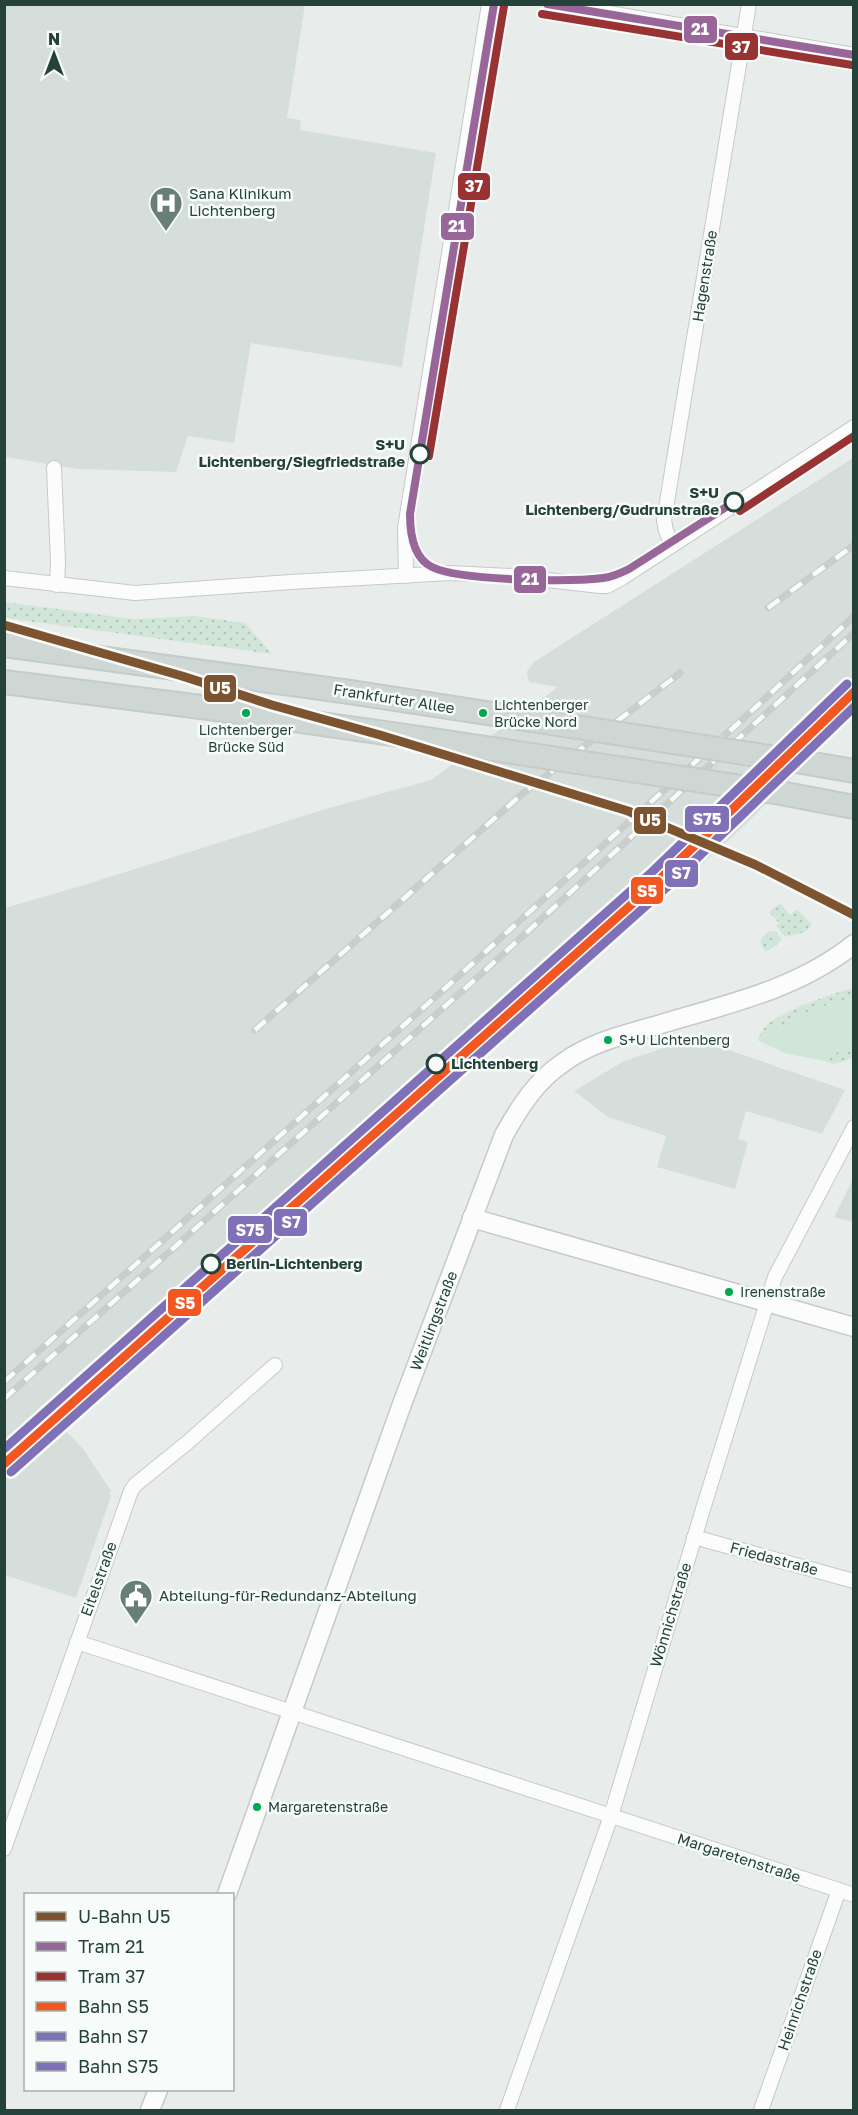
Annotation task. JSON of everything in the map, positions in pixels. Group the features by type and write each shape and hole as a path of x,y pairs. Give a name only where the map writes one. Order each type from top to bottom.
{"main road":[{"name":"Frankfurter Allee","path":"4,645 339,691 854,771"},
{"path":"4,682 420,738 775,792 854,807"}],"street":[{"path":"406,576 405,528 489,4"},
{"path":"557,4 854,56"},
{"name":"Hagenstraße","path":"672,545 664,520 748,4"},
{"path":"4,578 135,593 450,573 488,574 604,586 622,578 854,427"},
{"path":"54,468 57,585"},
{"name":"Weitlingstraße","path":"227,1893 402,1404 504,1135 519,1108 545,1077 586,1048 770,991 806,976 854,944"},
{"name":"Wönnichstraße","path":"507,2110 611,1816 694,1537 775,1277 854,1127"},
{"path":"472,1218 854,1327"},
{"name":"Eitelstraße","path":"4,1849 131,1491 135,1485 188,1442 275,1365"},
{"name":"Friedastraße","path":"694,1537 854,1581"},
{"name":"Margaretenstraße","path":"77,1642 854,1895"},
{"name":"Heinrichstraße","path":"761,2110 839,1890"},
{"path":"150,2110 158,2091"}],"shaded area":[{"name":"Sana Klinikum Lichtenberg","path":"4,5 305,5 287,118 301,120 300,130 436,153 402,367 251,343 234,443 188,436 176,472 77,469 5,457"},
{"path":"853,458 853,718 740,830 65,1430 84,1450 111,1491 76,1598 5,1575 5,908 329,808 431,780 558,687 530,682 527,671 534,662"},
{"path":"694,1038 845,1090 822,1134 746,1111 738,1139 748,1142 735,1189 657,1167 666,1136 608,1117 574,1091 624,1061"},
{"path":"853,1179 853,1222 834,1217"}],"green space":[{"path":"5,602 133,619 194,616 245,623 272,654 5,618"},
{"path":"780,903 790,915 797,909 812,925 805,932 785,937 776,926 779,923 769,912"},
{"path":"769,931 775,931 782,940 765,952 761,939"},
{"path":"853,988 853,998 816,1009 757,1040 766,1026 795,1008"},
{"path":"853,998 853,1038 845,1047 824,1061 784,1053 757,1040 816,1009"},
{"path":"853,1038 853,1058 834,1064 824,1061 845,1047"}],"railway":[{"path":"768,608 854,545"},
{"path":"730,731 854,616"},
{"path":"4,1399 479,976 854,633"},
{"path":"255,1030 521,795 680,673"},
{"path":"4,1382 736,725"}],"metro line":[{"name":"U5","path":"4,625 380,735 628,811 756,865 854,915"}],"tram line":[{"name":"21","path":"494,4 410,514 412,537 417,551 421,558 432,567 466,575 542,580 607,577 629,569 734,502"},
{"name":"21","path":"547,4 854,55"},
{"name":"37","path":"429,456 504,6"},
{"name":"37","path":"542,14 852,65"},
{"name":"37","path":"740,511 854,436"}],"rail line":[{"name":"S75","path":"4,1449 653,871 847,684"},
{"name":"S5","path":"4,1464 660,879 854,692"},
{"name":"S7","path":"11,1472 667,887 854,707"}],"place":[{"name":"Sana Klinikum Lichtenberg","path":"166,232"},
{"name":"S+U Lichtenberg/Siegfriedstraße","path":"420,454"},
{"name":"S+U Lichtenberg/Gudrunstraße","path":"734,502"},
{"name":"Lichtenberger Brücke Süd","path":"246,713"},
{"name":"Lichtenberger Brücke Nord","path":"483,713"},
{"name":"S+U Lichtenberg","path":"608,1040"},
{"name":"Lichtenberg","path":"436,1064"},
{"name":"Berlin-Lichtenberg","path":"211,1264"},
{"name":"Irenenstraße","path":"729,1292"},
{"name":"Abteilung-für-Redundanz-Abteilung","path":"136,1625"},
{"name":"Margaretenstraße","path":"257,1807"}]}
